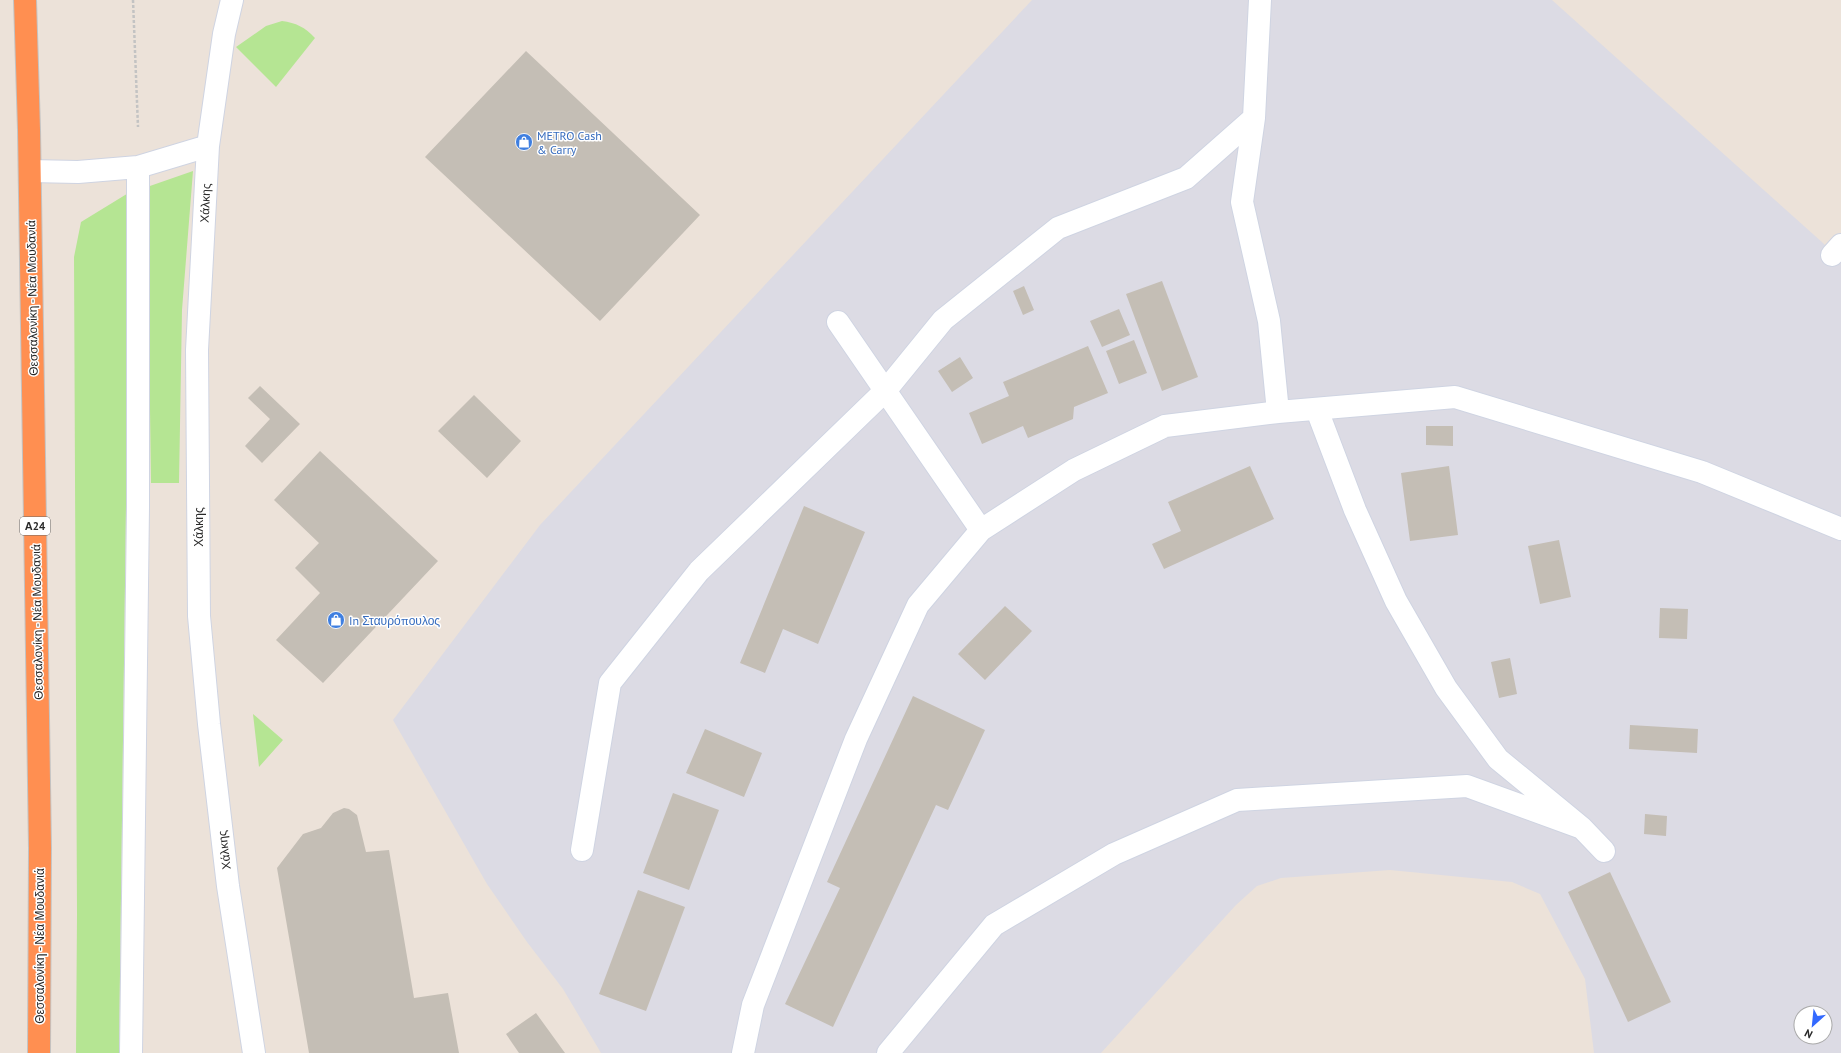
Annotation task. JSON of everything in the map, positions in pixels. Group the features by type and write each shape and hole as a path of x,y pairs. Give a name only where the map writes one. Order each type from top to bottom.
{"highway":[{"name":"Θεσσαλονίκη - Νέα Μουδανιά","path":"25,0 30,171 40,848 39,1053"}],"street":[{"name":"Χάλκης","path":"232,0 224,34 208,146 197,350 199,616 209,724 228,886 254,1053"},
{"path":"1260,0 1254,118 1242,202 1269,321 1278,412"},
{"path":"582,850 610,683 699,570 886,390 943,320 1058,228 1186,178 1254,118"},
{"path":"30,171 78,172 138,168 208,146"},
{"path":"131,1053 138,507 138,168"},
{"path":"838,322 981,530"},
{"path":"744,1053 753,1005 856,738 918,605 981,530 1074,470 1165,426 1278,412 1317,410 1455,397 1702,472 1841,529"},
{"path":"1317,410 1355,510 1396,601 1446,688 1498,759 1582,828 1604,851"},
{"path":"888,1053 994,925 1114,854 1236,800 1467,786 1582,828"}],"path":[{"path":"133,0 138,126"}],"shaded area":[{"path":"1032,0 1552,0 1823,243 1841,262 1841,1053 1594,1053 1585,979 1540,894 1512,882 1390,870 1281,878 1257,886 1236,905 1101,1053 601,1053 563,989 527,942 487,884 393,720 540,525"}],"green space":[{"path":"282,21 300,26 315,38 276,87 236,47 266,26"},
{"path":"193,171 182,310 179,483 151,483 147,187"},
{"path":"130,192 119,1053 76,1053 77,914 74,257 81,222"},
{"path":"253,714 283,740 259,767"}],"building":[{"path":"526,51 700,215 600,321 425,157"},
{"path":"1162,281 1198,377 1162,391 1126,294"},
{"path":"1024,286 1034,310 1023,315 1013,291"},
{"path":"1119,309 1130,335 1102,347 1090,321"},
{"path":"1134,340 1147,373 1119,384 1106,351"},
{"path":"1088,346 1108,393 1074,407 1073,419 1028,438 1023,426 982,444 969,413 1009,396 1003,382"},
{"path":"960,357 973,378 952,392 938,371"},
{"path":"260,386 300,424 262,463 245,446 270,419 248,398"},
{"path":"474,395 521,441 487,478 438,431"},
{"path":"1426,426 1453,426 1453,446 1426,445"},
{"path":"320,451 438,561 323,683 276,640 320,593 295,568 319,543 274,500"},
{"path":"1250,466 1274,519 1164,569 1152,544 1181,531 1168,502"},
{"path":"1449,466 1458,535 1410,541 1401,473"},
{"path":"804,506 865,532 818,644 783,629 765,673 740,663"},
{"path":"1559,540 1571,597 1540,604 1528,546"},
{"path":"1005,606 1032,631 985,680 958,654"},
{"path":"1660,608 1688,609 1687,639 1659,638"},
{"path":"1510,658 1517,694 1499,698 1491,662"},
{"path":"913,696 985,730 948,810 936,805 833,1027 785,1004 840,888 827,882"},
{"path":"1630,725 1698,729 1697,753 1629,749"},
{"path":"705,729 762,753 744,797 686,773"},
{"path":"673,793 719,810 689,890 643,873"},
{"path":"344,808 349,809 357,815 366,852 389,850 414,998 448,993 459,1053 309,1053 277,868 303,834 321,828 333,813"},
{"path":"1645,814 1667,816 1666,836 1644,834"},
{"path":"1610,872 1671,1002 1628,1022 1568,892"},
{"path":"638,890 685,907 646,1011 599,994"},
{"path":"536,1013 565,1053 519,1053 506,1034"}],"place":[{"name":"METRO Cash & Carry","path":"524,142"},
{"name":"In Σταυρόπουλος","path":"336,620"}]}
